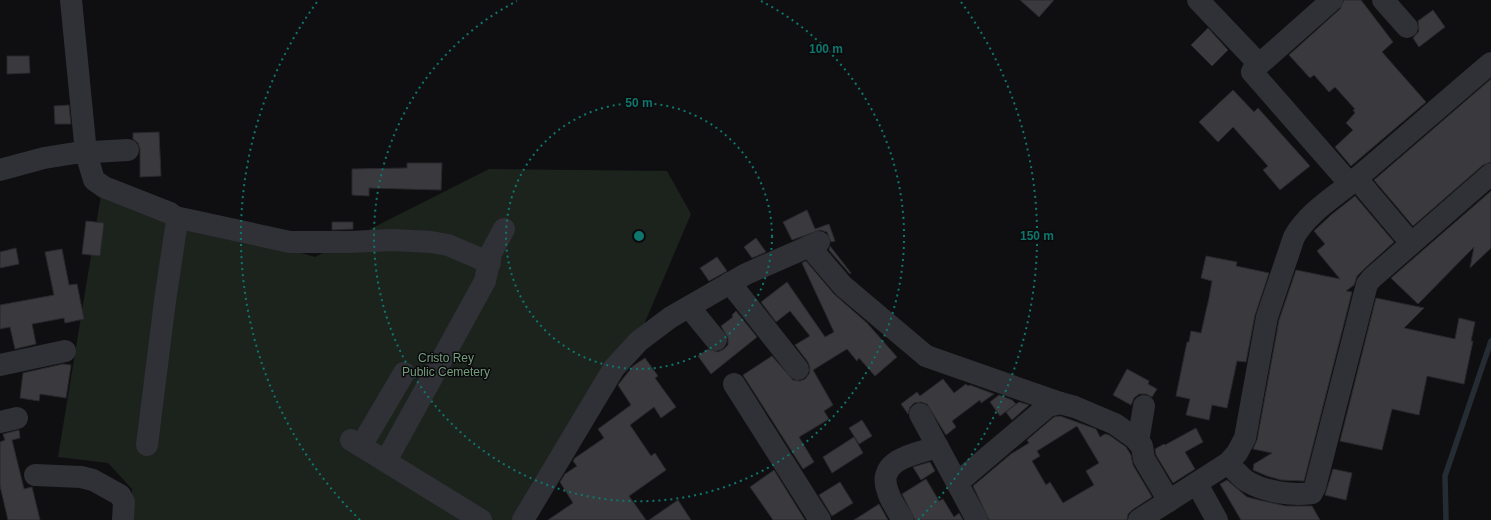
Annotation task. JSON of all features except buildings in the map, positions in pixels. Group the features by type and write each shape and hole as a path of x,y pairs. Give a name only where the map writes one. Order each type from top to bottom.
{"street":[{"path":"71,0 86,153 94,180 104,187 157,208 175,217 290,242 393,240 431,242 448,245 490,263"},
{"path":"1198,0 1259,64"},
{"path":"1332,0 1259,64 1253,70 1253,75 1411,243"},
{"path":"1384,0 1407,27"},
{"path":"1139,520 1228,463 1237,453 1245,438 1267,317 1294,237 1301,225 1313,212 1353,181 1491,63"},
{"path":"0,170 44,158 128,150"},
{"path":"1228,463 1247,482 1265,489 1285,493 1312,492 1315,487 1364,290 1372,278 1491,174"},
{"path":"147,445 165,301 177,221 175,217"},
{"path":"386,461 485,281 491,253 504,229"},
{"path":"523,520 614,368 639,342 671,317 730,283 814,244 843,286 926,356 1075,407 1115,424 1142,446 1144,459 1169,501"},
{"path":"730,283 798,369"},
{"path":"689,307 716,340"},
{"path":"0,365 65,351"},
{"path":"404,373 356,443 481,520"},
{"path":"734,384 820,520"},
{"path":"957,483 1048,406 1060,403"},
{"path":"1138,442 1144,406"},
{"path":"920,414 976,520"},
{"path":"903,520 887,492 887,470 901,458 938,447"},
{"path":"35,475 81,477 92,480 120,494 124,502 123,520"},
{"path":"1197,484 1217,520"}],"green space":[{"name":"Cristo Rey Public Cemetery","path":"489,169 667,171 691,214 631,355 534,520 131,520 132,489 108,463 58,457 101,195 315,257"}],"waterway":[{"path":"1446,520 1445,476 1491,341"}]}
